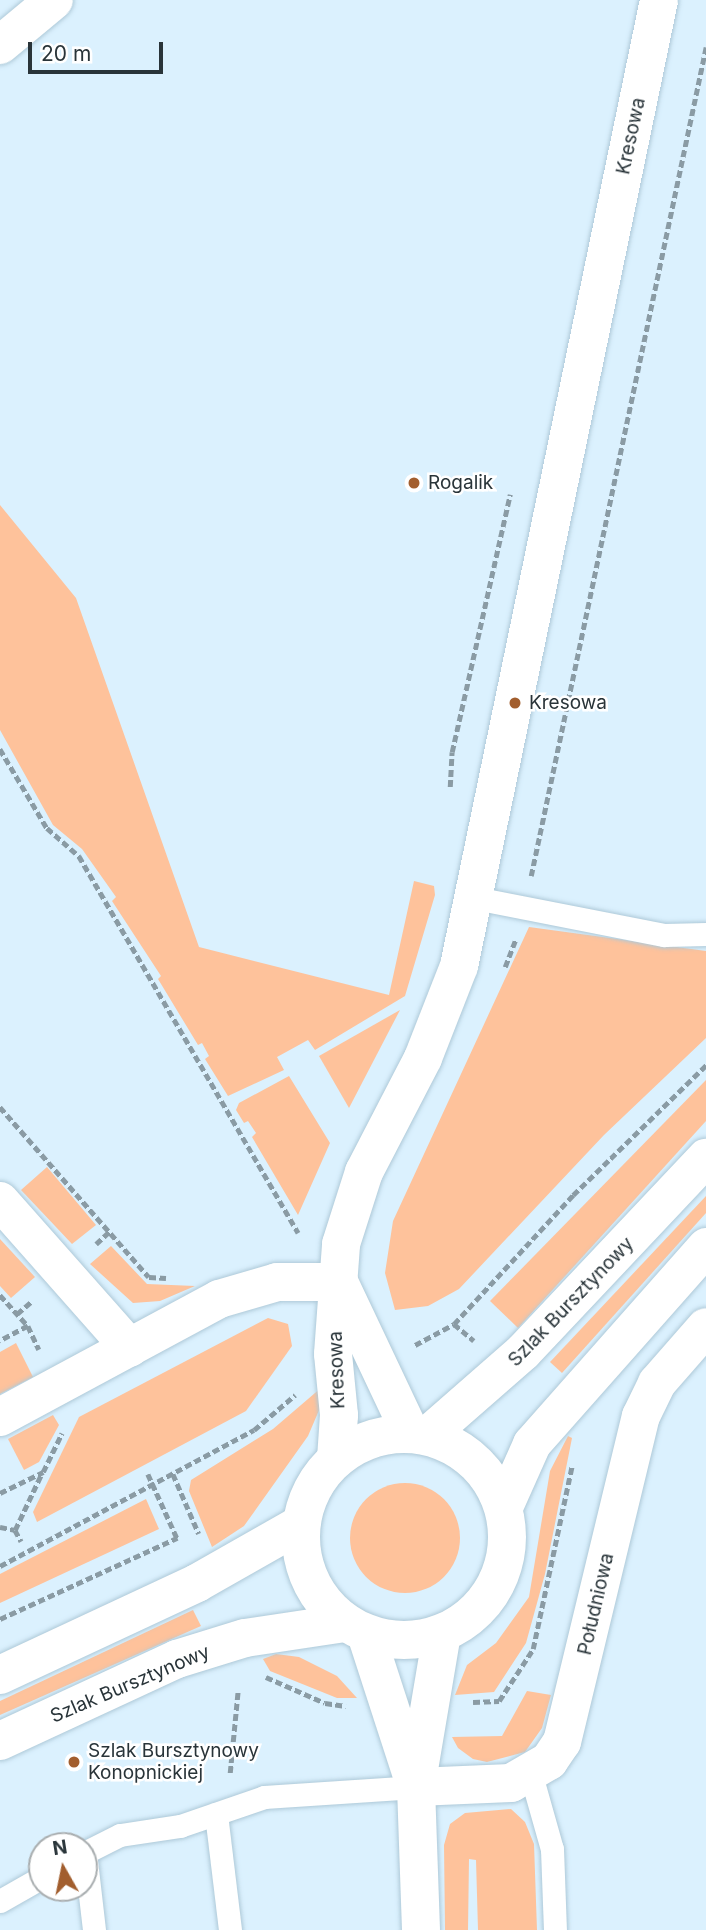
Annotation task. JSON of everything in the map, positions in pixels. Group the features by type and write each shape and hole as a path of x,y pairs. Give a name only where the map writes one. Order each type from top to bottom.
{"street":[{"path":"0,45 54,0"},
{"name":"Kresowa","path":"336,1459 339,1415 333,1354 348,1213 443,1012 475,898 659,0"},
{"name":"Szlak Bursztynowy","path":"419,1435 541,1335 706,1158"},
{"path":"0,1201 130,1348"},
{"path":"504,1507 516,1474 548,1423 706,1247"},
{"path":"0,1418 248,1288 277,1282 339,1282"},
{"name":"Kresowa","path":"339,1282 419,1435"},
{"name":"Południowa","path":"531,1775 549,1761 569,1721 641,1416 657,1383 706,1327"},
{"path":"419,1435 453,1446 475,1462 504,1507 508,1540 503,1569 489,1596 468,1619 442,1634 417,1640 356,1628 323,1602 309,1579 301,1552 301,1524 319,1478 336,1459 357,1444 419,1435"},
{"path":"0,1675 197,1583 301,1524"},
{"path":"356,1628 416,1787"},
{"name":"Szlak Bursztynowy","path":"0,1741 189,1655 245,1638 356,1628"},
{"path":"421,1930 416,1787 442,1634"},
{"path":"416,1787 486,1786 531,1775"}],"lane":[{"path":"475,898 664,935 706,934"},
{"path":"531,1775 552,1849 555,1930"},
{"path":"98,1845 120,1835 180,1826 264,1797 416,1787"},
{"path":"216,1814 230,1930"},
{"path":"0,1901 28,1885"},
{"path":"90,1902 94,1930"}],"path":[{"path":"450,791 452,752 512,485"},
{"path":"0,749 47,828 79,856 298,1233"},
{"path":"407,1349 454,1324 573,1195 706,1065"},
{"path":"0,1107 149,1277 172,1279"},
{"path":"286,1239 298,1233 305,1221"},
{"path":"0,1295 28,1326 0,1340"},
{"path":"0,1566 254,1430 297,1394"},
{"path":"464,1702 499,1700 533,1649 574,1460"},
{"path":"15,1530 43,1472"},
{"path":"148,1474 181,1547"},
{"path":"173,1474 203,1544"},
{"path":"0,1527 15,1530"},
{"path":"15,1530 21,1541"},
{"path":"0,1619 177,1538"},
{"path":"260,1672 271,1682 325,1703 353,1706"},
{"path":"216,1814 231,1772 239,1690"}],"shaded area":[{"path":"0,505 76,598 199,947 389,995 414,881 434,886 435,895 405,996 315,1050 308,1040 277,1057 284,1070 228,1096 205,1059 209,1056 202,1043 198,1045 158,979 161,976 112,901 116,897 82,849 53,825 0,730"},
{"path":"529,927 706,951 706,1038 604,1135 459,1289 428,1306 395,1310 385,1273 393,1221"},
{"path":"400,1010 349,1108 319,1056"},
{"path":"289,1076 330,1143 298,1215 252,1137 256,1133 248,1121 244,1123 236,1110 239,1103"},
{"path":"706,1080 706,1121 518,1328 490,1301"},
{"path":"47,1167 96,1225 72,1244 21,1190"},
{"path":"706,1196 706,1213 562,1373 550,1362"},
{"path":"0,1239 35,1277 11,1298 0,1286"},
{"path":"111,1246 147,1284 195,1286 160,1301 133,1303 90,1264"},
{"path":"268,1318 288,1324 292,1346 246,1411 37,1522 33,1512 79,1417"},
{"path":"16,1343 33,1377 0,1394 0,1352"},
{"path":"322,1387 320,1408 308,1436 244,1526 212,1547 189,1491 191,1480 273,1429"},
{"path":"53,1415 59,1425 39,1462 24,1470 8,1439"},
{"path":"568,1436 572,1438 545,1574 526,1643 494,1692 455,1695 467,1665 496,1643 529,1597 550,1471"},
{"path":"405,1483 426,1487 444,1499 456,1517 460,1538 456,1559 444,1577 426,1589 405,1593 384,1589 366,1577 354,1559 350,1538 354,1517 366,1499 384,1487"},
{"path":"146,1499 159,1529 0,1603 0,1574"},
{"path":"193,1610 201,1626 0,1715 0,1701"},
{"path":"276,1654 299,1657 337,1676 357,1698 337,1698 270,1671 263,1659"},
{"path":"527,1691 551,1695 542,1728 525,1752 487,1762 473,1759 458,1748 452,1737 502,1736"},
{"path":"511,1809 525,1822 534,1844 537,1930 478,1930 476,1860 469,1859 468,1930 445,1930 444,1845 450,1824 465,1813"}],"place":[{"name":"Rogalik","path":"414,483"},
{"name":"Kresowa","path":"515,703"},
{"name":"Szlak Bursztynowy Konopnickiej","path":"74,1762"}]}
